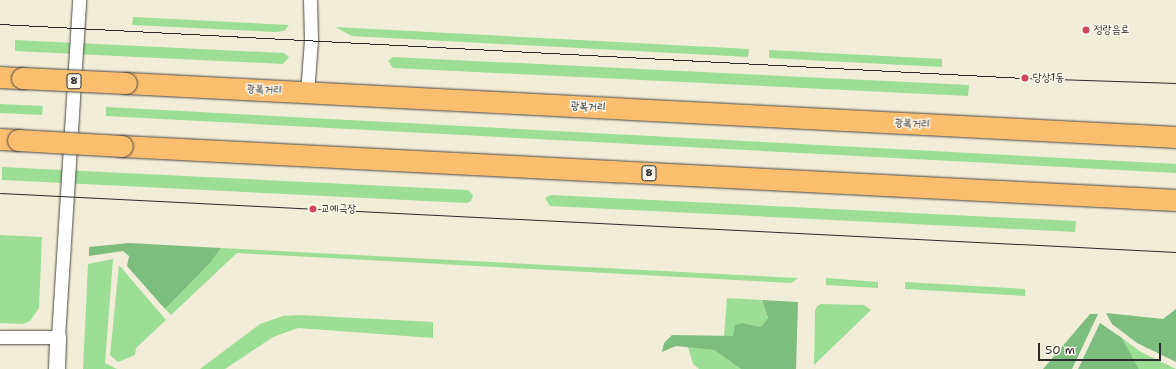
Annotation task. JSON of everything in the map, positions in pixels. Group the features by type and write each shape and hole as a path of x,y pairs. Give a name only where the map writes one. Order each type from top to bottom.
{"highway":[{"name":"광복거리","path":"0,77 1176,137"},
{"name":"8","path":"9,140 1176,200"}],"street":[{"path":"57,369 78,0"},
{"path":"307,93 311,40 310,0"},
{"path":"0,337 58,337"}],"green space":[{"path":"133,17 289,25 284,31 275,32 132,25"},
{"path":"335,27 749,49 748,57 352,36"},
{"path":"15,40 284,53 289,57 283,64 15,51"},
{"path":"769,50 942,59 942,67 769,58"},
{"path":"393,57 969,85 968,96 393,68 388,61"},
{"path":"0,104 43,106 42,115 0,113"},
{"path":"106,107 1176,164 1176,173 106,116"},
{"path":"2,167 468,190 473,195 471,201 467,203 2,180"},
{"path":"551,195 1076,221 1075,232 550,206 545,198"},
{"path":"0,235 42,237 39,308 30,321 23,324 0,323"},
{"path":"129,243 221,248 210,263 165,309 127,266 129,256 123,251 89,256 89,247"},
{"path":"221,248 798,278 791,283 237,253 171,315 165,309 210,263"},
{"path":"113,259 105,363 117,369 83,369 88,264"},
{"path":"119,265 166,320 136,348 135,355 118,362 110,355"},
{"path":"826,278 878,282 878,288 826,285"},
{"path":"905,282 1025,289 1025,296 905,289"},
{"path":"727,298 762,300 768,319 761,327 743,323 733,336 724,336"},
{"path":"762,300 798,302 796,369 741,369 714,350 676,346 662,352 664,343 672,335 733,336 735,325 743,323 761,327 768,318"},
{"path":"821,304 864,305 871,310 814,365 815,311 817,306"},
{"path":"1176,309 1176,362 1137,343 1112,324 1106,313 1163,319"},
{"path":"1090,314 1098,314 1072,369 1043,369"},
{"path":"299,315 433,322 433,338 298,328 273,337 225,369 200,369 260,324 283,316"},
{"path":"1100,323 1122,338 1139,369 1078,369"},
{"path":"1122,338 1141,352 1176,369 1139,369"},
{"path":"688,347 714,350 741,369 699,369 693,364"}],"tram line":[{"path":"0,24 1025,78 1176,83"},
{"path":"0,193 1176,252"}],"place":[{"name":"정랑음료","path":"1086,30"},
{"name":"당상1동","path":"1025,78"},
{"name":"교예극장","path":"313,209"}]}
